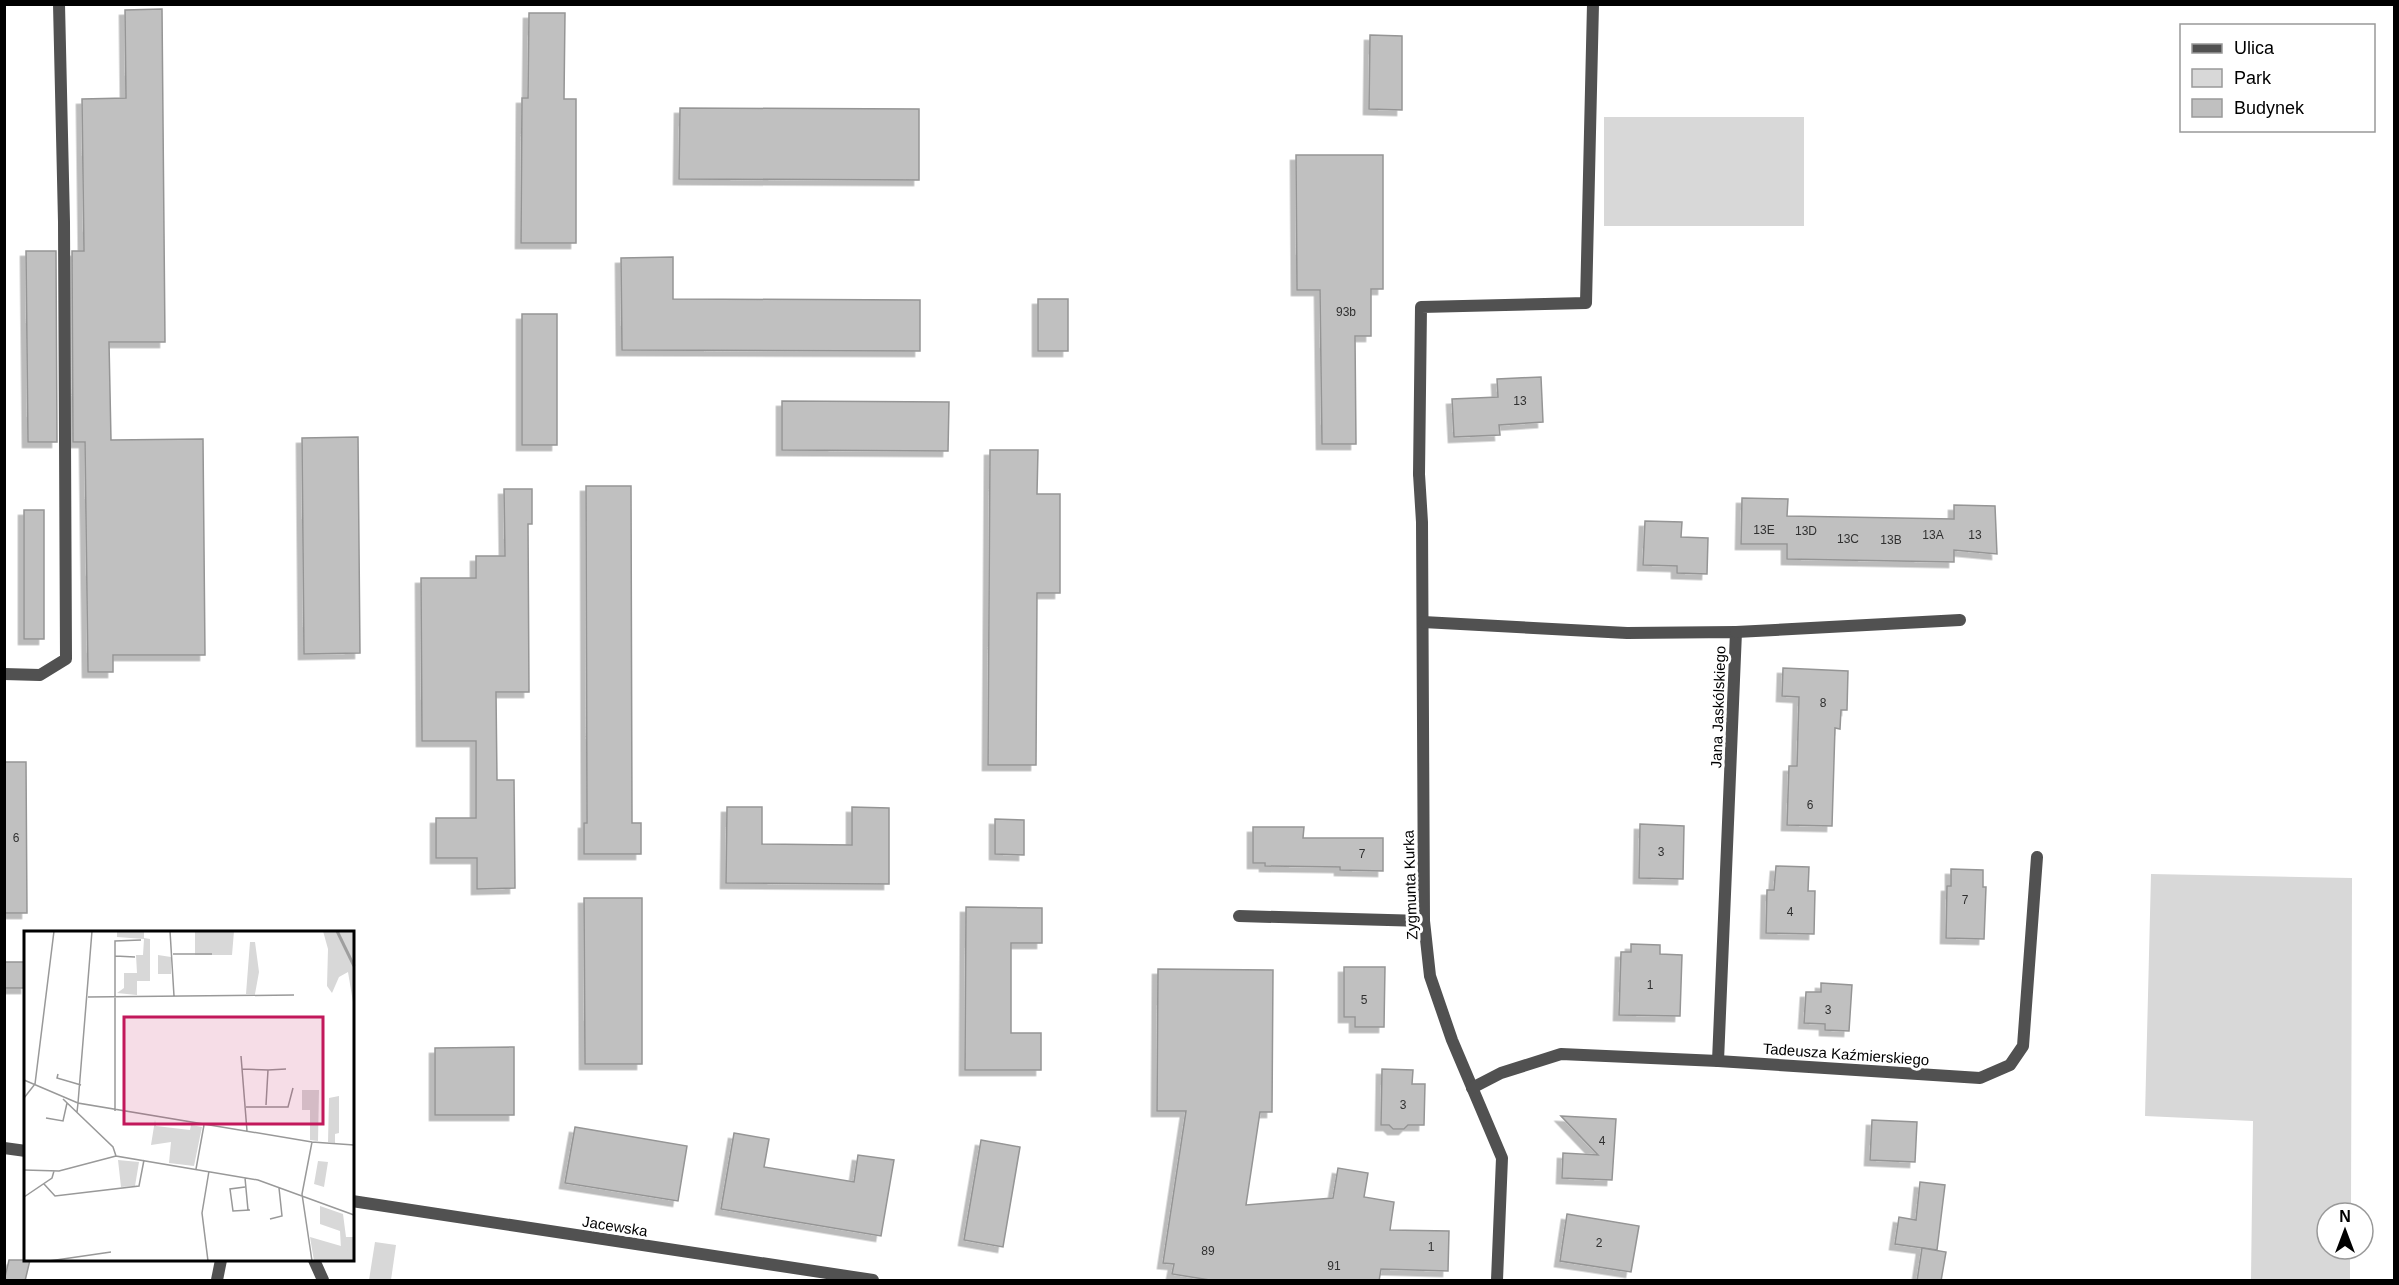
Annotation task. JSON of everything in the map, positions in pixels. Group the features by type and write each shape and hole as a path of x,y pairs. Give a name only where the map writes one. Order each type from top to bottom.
{"street":[{"path":"4,674 39,675 66,659 64,234 59,4"},
{"name":"Zygmunta Kurka","path":"1497,1281 1502,1158 1452,1040 1430,976 1424,921 1423,622 1419,474 1421,307 1586,303 1593,4"},
{"path":"1736,632 1960,620"},
{"name":"Jana Jaskólskiego","path":"1423,622 1627,633 1736,632 1718,1061"},
{"name":"Tadeusza Kaźmierskiego","path":"1472,1088 1501,1074 1561,1054 1718,1061 1980,1078 2010,1065 2024,1046 2037,857"},
{"path":"1239,916 1424,921"},
{"path":"4,1148 24,1151"},
{"name":"Jacewska","path":"354,1201 873,1281"},
{"path":"217,1281 221,1261"},
{"path":"314,1261 323,1281"}],"green space":[{"path":"1604,117 1804,117 1804,226 1604,226"},
{"path":"2151,874 2352,878 2351,1201 2315,1201 2315,1261 2350,1261 2350,1280 2251,1280 2253,1121 2145,1116"},
{"path":"375,1242 396,1245 391,1280 369,1280"}],"building":[{"path":"162,9 165,342 109,342 111,440 203,439 205,655 113,655 113,672 88,672 85,442 73,442 72,251 84,251 82,99 126,98 125,10"},
{"path":"529,13 565,13 564,99 576,99 576,243 521,243 522,98 528,98"},
{"path":"1370,35 1402,36 1402,110 1369,109"},
{"path":"680,108 919,109 919,180 679,179"},
{"path":"1296,155 1383,155 1383,289 1371,289 1371,336 1355,336 1356,444 1322,444 1320,290 1297,290"},
{"path":"26,251 56,251 57,442 28,442"},
{"path":"673,257 673,299 920,300 920,351 622,350 621,258"},
{"path":"1038,299 1068,299 1068,351 1038,351"},
{"path":"522,314 557,314 557,445 522,445"},
{"path":"1541,377 1543,422 1499,425 1500,435 1454,437 1452,399 1498,397 1497,379"},
{"path":"782,401 949,402 948,451 782,450"},
{"path":"358,437 360,653 304,654 302,438"},
{"path":"990,450 1038,450 1037,494 1060,494 1060,593 1037,593 1036,765 988,765"},
{"path":"586,486 631,486 632,823 641,823 641,854 584,854 584,823 587,823"},
{"path":"504,489 532,489 532,524 528,524 529,692 496,692 497,780 514,780 515,888 477,889 477,858 436,858 436,818 476,818 476,741 422,741 421,578 476,578 476,556 505,556"},
{"path":"1742,498 1788,499 1787,516 1954,519 1954,505 1995,506 1997,554 1954,550 1954,562 1787,559 1787,544 1741,544"},
{"path":"24,510 44,510 44,639 24,639"},
{"path":"1645,521 1682,522 1681,537 1708,538 1707,574 1677,573 1677,566 1643,565"},
{"path":"1783,668 1848,671 1847,710 1841,710 1840,729 1835,728 1832,826 1787,825 1789,766 1797,766 1799,697 1782,696"},
{"path":"4,762 26,762 27,913 4,913"},
{"path":"727,807 762,807 762,844 852,845 852,807 889,808 889,884 726,883"},
{"path":"995,819 1024,820 1024,855 995,854"},
{"path":"1640,824 1684,826 1683,879 1639,878"},
{"path":"1253,827 1304,827 1303,838 1383,838 1383,871 1340,870 1340,867 1265,866 1265,863 1253,863"},
{"path":"1776,866 1809,867 1808,891 1815,891 1814,934 1766,933 1767,890 1774,890"},
{"path":"1951,869 1983,870 1983,887 1986,887 1984,939 1946,938 1947,886 1951,886"},
{"path":"584,898 642,898 642,1064 585,1064"},
{"path":"966,907 1042,908 1042,943 1011,943 1011,1033 1041,1033 1041,1070 965,1070"},
{"path":"1631,944 1660,945 1660,954 1682,955 1680,1016 1619,1015 1621,952 1631,952"},
{"path":"4,962 24,962 24,988 4,988"},
{"path":"1344,967 1385,967 1384,1027 1355,1027 1355,1017 1344,1017"},
{"path":"1158,969 1273,970 1272,1112 1260,1112 1246,1205 1333,1198 1338,1168 1368,1173 1364,1197 1394,1202 1390,1230 1449,1231 1448,1271 1381,1269 1379,1281 1216,1281 1172,1274 1174,1264 1163,1263 1186,1111 1157,1111"},
{"path":"1821,983 1852,985 1849,1031 1825,1030 1825,1024 1804,1023 1806,992 1821,992"},
{"path":"514,1047 514,1115 435,1115 435,1048"},
{"path":"1382,1069 1413,1070 1412,1084 1425,1084 1424,1125 1408,1125 1404,1129 1393,1129 1389,1125 1381,1125"},
{"path":"1561,1116 1616,1119 1612,1180 1562,1178 1563,1153 1598,1155"},
{"path":"1872,1120 1917,1122 1915,1162 1870,1160"},
{"path":"575,1127 687,1146 678,1201 565,1183"},
{"path":"734,1133 769,1139 764,1167 854,1182 858,1155 894,1160 881,1236 721,1209"},
{"path":"981,1140 1020,1147 1003,1247 964,1240"},
{"path":"1920,1182 1945,1185 1937,1250 1895,1244 1899,1217 1916,1220"},
{"path":"1567,1214 1639,1226 1631,1272 1560,1261"},
{"path":"1922,1248 1946,1252 1941,1281 1917,1281"},
{"path":"9,1260 30,1261 25,1281 4,1281"}]}
